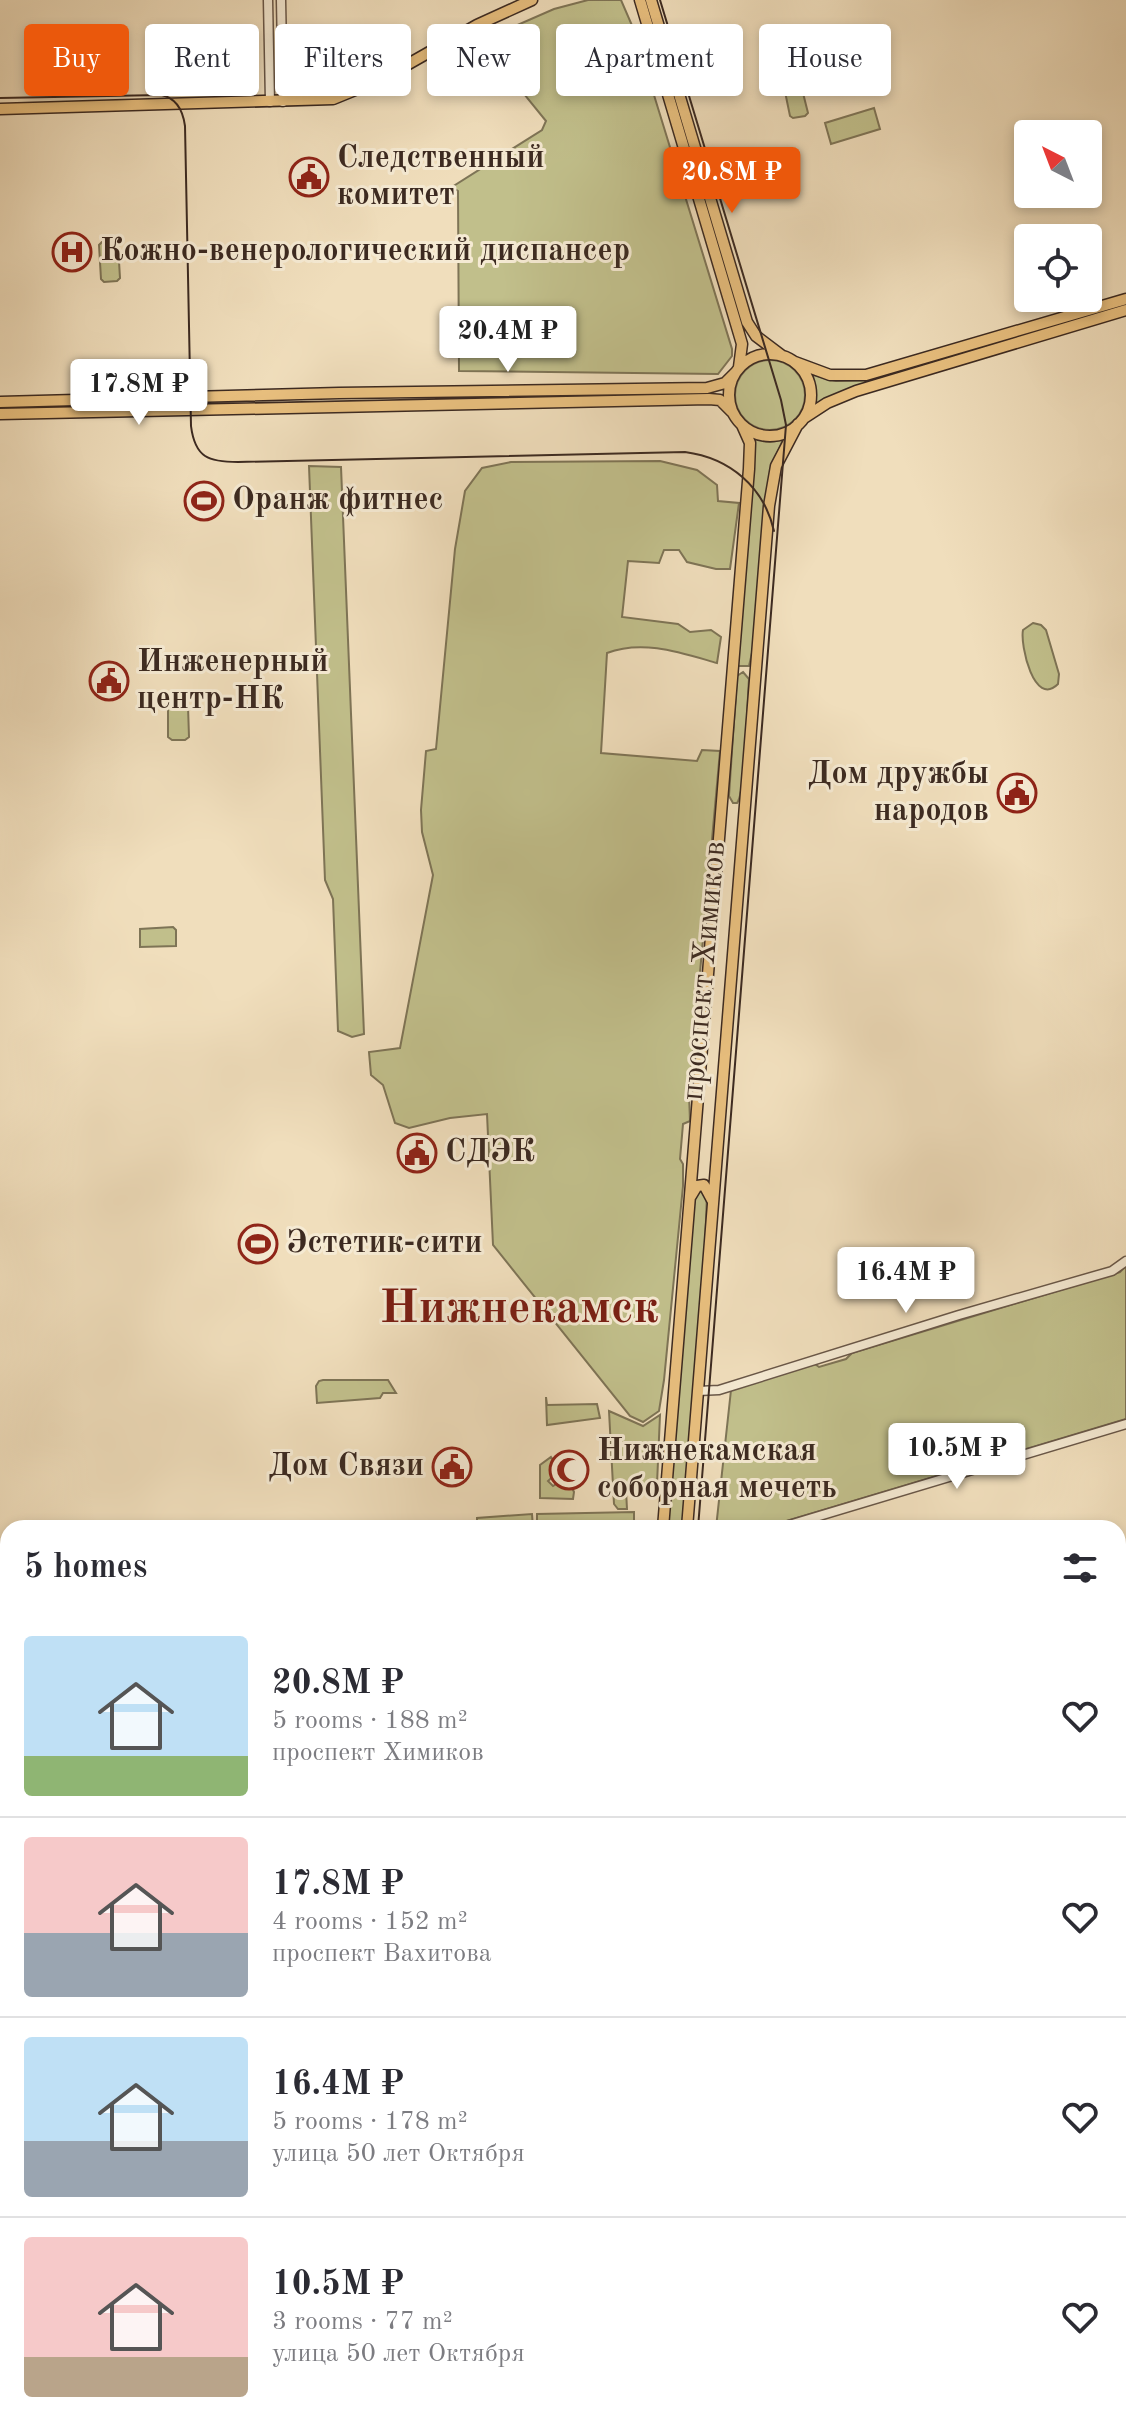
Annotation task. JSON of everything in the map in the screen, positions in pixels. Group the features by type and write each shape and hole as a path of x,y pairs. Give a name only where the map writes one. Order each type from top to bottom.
{"main road":[{"path":"0,109 325,101 382,79 477,25 532,0"},
{"path":"640,0 649,24"},
{"path":"651,0 656,24"},
{"path":"673,96 742,344 738,370 729,391 732,412"},
{"path":"674,96 747,322 756,336 795,362 837,376 866,375 1126,299"},
{"path":"0,414 709,399 723,402 742,425 760,434 770,435 786,432 827,403 856,391 1126,310"},
{"path":"0,402 707,388 725,383 761,354 781,355"},
{"path":"795,362 803,370 810,387 809,407 801,421"},
{"name":"проспект Химиков","path":"688,1520 772,481 780,455 801,421"},
{"name":"проспект Химиков","path":"664,1520 750,452 750,443 742,425"},
{"path":"732,683 736,673 743,669 751,671 754,680"},
{"path":"723,793 725,801 732,807 740,806 746,797"},
{"path":"690,1198 697,1186 704,1185 713,1201"}],"street":[{"path":"268,0 270,102"},
{"path":"281,0 282,24"},
{"path":"270,86 275,88"},
{"path":"283,96 283,102"},
{"path":"698,1391 719,1390 1112,1271 1126,1261"},
{"path":"806,1520 1126,1424"}],"shaded area":[{"path":"588,0 621,0 631,24 556,24 556,96 654,96 732,349 732,356 718,374 459,371 458,191 452,187 542,130 546,121 526,96 540,96 540,24 520,24 554,9"},
{"path":"786,96 804,96 808,113 793,118"},
{"path":"874,108 880,129 831,144 825,123"},
{"path":"114,241 118,245 120,278 104,282 101,279 99,245"},
{"path":"1126,304 1126,307 815,404 813,375 836,381 871,380"},
{"path":"777,360 799,375 805,395 803,409 795,420 784,428 763,430 745,420 737,409 735,388 745,370 756,362"},
{"path":"755,439 782,442 772,465 766,495 754,644 749,666 736,666"},
{"path":"660,461 697,470 717,485 718,501 739,503 730,569 687,562 679,550 664,550 659,563 628,561 622,617 678,624 690,632 711,630 721,637 717,663 648,647 607,653 601,753 697,761 702,750 720,751 689,1094 690,1121 683,1124 680,1159 683,1164 683,1186 664,1380 659,1411 643,1422 630,1416 493,1245 487,1114 450,1118 409,1128 395,1123 383,1085 371,1075 369,1052 400,1048 433,875 422,832 421,810 426,751 436,749 455,549 465,491 482,468 511,462"},
{"path":"309,466 341,467 364,1034 352,1037 338,1031 333,899 325,880"},
{"path":"1033,623 1046,630 1059,674 1058,684 1049,689 1042,688 1036,681 1026,660 1023,630"},
{"path":"743,672 749,679 744,764 740,795 737,803 733,803 729,796 737,676"},
{"path":"171,703 185,703 188,706 189,737 185,740 168,737 168,707"},
{"path":"173,927 176,930 176,946 140,947 140,929"},
{"path":"700,1188 707,1193 704,1273 683,1520 668,1520 695,1194"},
{"path":"1126,1266 1126,1419 790,1520 717,1520 731,1390 815,1364 819,1367 846,1359 852,1353 1120,1272"},
{"path":"323,1380 388,1380 396,1393 383,1393 380,1398 317,1403 316,1386"},
{"path":"546,1397 547,1405 597,1404 600,1418 547,1425"},
{"path":"609,1411 643,1426 660,1415 657,1484 634,1484 633,1489 626,1490 627,1509 618,1509 614,1504"},
{"path":"551,1457 557,1465 557,1473 548,1481 553,1486 563,1480 569,1481 574,1492 573,1499 540,1498 540,1465"},
{"path":"634,1512 634,1520 537,1520 537,1514"},
{"path":"532,1514 532,1520 477,1520"}],"tram line":[{"path":"660,0 786,425 699,1520"},
{"path":"0,98 161,95 178,106 185,126 191,426 196,445 205,456 219,461 238,462 685,452 716,461 743,477 762,501 774,531"}],"place":[{"name":"Следственный комитет","path":"309,177"},
{"name":"Кожно-венерологический диспансер","path":"72,252"},
{"name":"Оранж фитнес","path":"204,501"},
{"name":"Инженерный центр-НК","path":"109,681"},
{"name":"Дом дружбы народов","path":"1017,793"},
{"name":"СДЭК","path":"417,1153"},
{"name":"Эстетик-сити","path":"258,1244"},
{"name":"Дом Связи","path":"452,1467"},
{"name":"Нижнекамская соборная мечеть","path":"569,1470"}],"district":[{"name":"Нижнекамск","path":"519,1309"}]}
